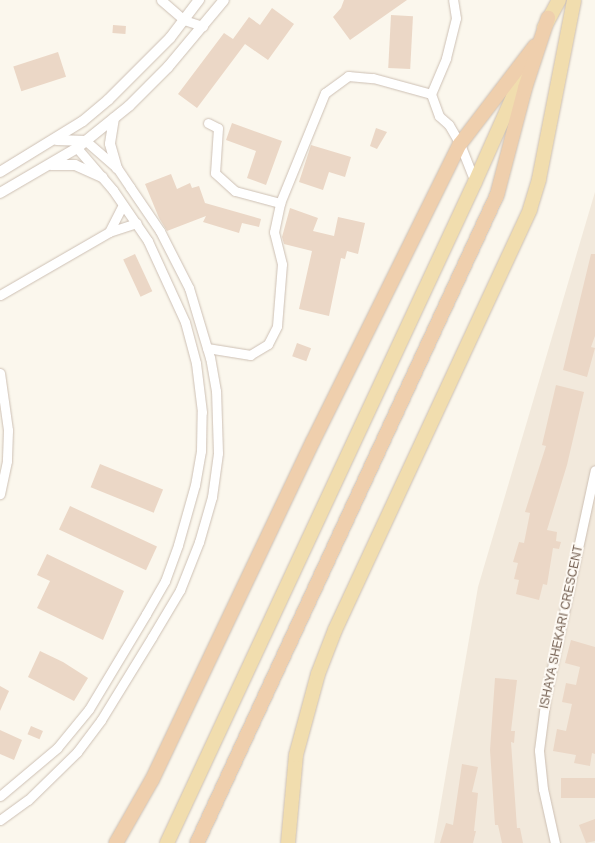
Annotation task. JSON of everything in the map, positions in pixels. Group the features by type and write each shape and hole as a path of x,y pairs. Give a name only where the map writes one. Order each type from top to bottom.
{"highway":[{"path":"197,843 497,196 525,88 548,18"},
{"path":"116,843 152,780 313,441 460,144 535,46"}],"main road":[{"path":"167,843 475,182 548,18 559,0"},
{"path":"288,843 296,755 318,674 335,630 530,209 539,180 574,0"}],"street":[{"path":"161,0 184,20 203,26"},
{"path":"0,172 83,121 114,93 184,20 199,0"},
{"path":"0,193 48,165 114,118 148,88 224,0"},
{"path":"453,0 456,18 446,58 431,94 439,116 449,125 460,144 475,182"},
{"path":"207,348 250,355 268,344 277,326 282,264 274,232 280,203 325,93 348,76 373,78 431,94"},
{"path":"114,118 110,144 116,168"},
{"path":"0,796 57,748 89,709 165,581 178,545 195,485 202,451 202,412 196,363 181,314 148,241 80,143 83,121"},
{"path":"208,124 218,128 215,173 234,190 280,203"},
{"path":"0,820 28,800 78,752 101,720 180,590 199,542 212,496 218,453 216,391 207,348 189,288 160,231 116,168 80,143 53,141"},
{"path":"48,165 74,165 102,177"},
{"path":"109,232 123,205"},
{"path":"0,295 109,232 136,223"},
{"path":"0,372 8,430 7,461 0,494"},
{"name":"ISHAYA SHEKARI CRESCENT","path":"555,843 543,789 539,750 546,696 595,470"}],"shaded area":[{"path":"595,192 595,843 434,843 478,587"}],"building":[{"path":"344,0 407,0 350,40 333,17 341,8"},
{"path":"272,8 294,24 268,60 245,44 197,108 178,94 224,33 233,39 249,17 260,25"},
{"path":"391,15 413,16 410,69 388,68"},
{"path":"113,25 126,26 125,34 112,33"},
{"path":"58,52 66,77 21,91 13,67"},
{"path":"232,123 282,141 266,185 247,178 256,151 226,140"},
{"path":"376,128 387,132 377,149 370,146"},
{"path":"311,145 351,157 345,177 329,172 323,190 299,182"},
{"path":"171,174 177,189 190,183 192,188 199,186 205,203 261,219 259,227 242,223 239,233 203,222 206,216 167,231 159,218 145,184"},
{"path":"290,208 318,218 313,231 334,236 338,217 365,223 358,254 347,251 345,259 341,258 329,316 299,309 312,251 284,244 282,237"},
{"path":"135,254 152,291 141,297 123,259"},
{"path":"591,254 595,254 595,336 591,347 595,348 587,377 563,370"},
{"path":"297,343 311,348 306,361 292,356"},
{"path":"556,385 584,392 567,465 547,530 557,532 556,541 561,542 559,549 553,548 547,585 543,584 539,600 516,594 519,580 514,579 518,563 513,562 519,542 524,543 530,513 525,512 546,446 542,445"},
{"path":"100,464 163,489 154,513 91,487"},
{"path":"70,506 157,547 146,570 59,530"},
{"path":"47,554 124,591 103,640 37,608 50,581 37,575"},
{"path":"571,640 595,647 595,754 592,753 590,766 574,763 576,755 553,751 557,729 566,731 572,704 562,702 566,683 576,685 580,667 565,663"},
{"path":"40,651 63,662 88,678 74,701 28,677"},
{"path":"495,678 517,680 511,731 515,731 514,743 511,742 517,828 520,828 523,843 502,843 498,825 495,825 490,750"},
{"path":"0,686 9,691 0,711"},
{"path":"31,726 43,731 39,739 27,734"},
{"path":"0,730 22,740 14,760 0,754"},
{"path":"462,764 478,767 472,792 478,793 474,831 476,831 473,843 440,843 446,823 453,825"},
{"path":"561,778 595,778 595,798 561,798"},
{"path":"595,819 595,841 586,843 579,825"}]}
